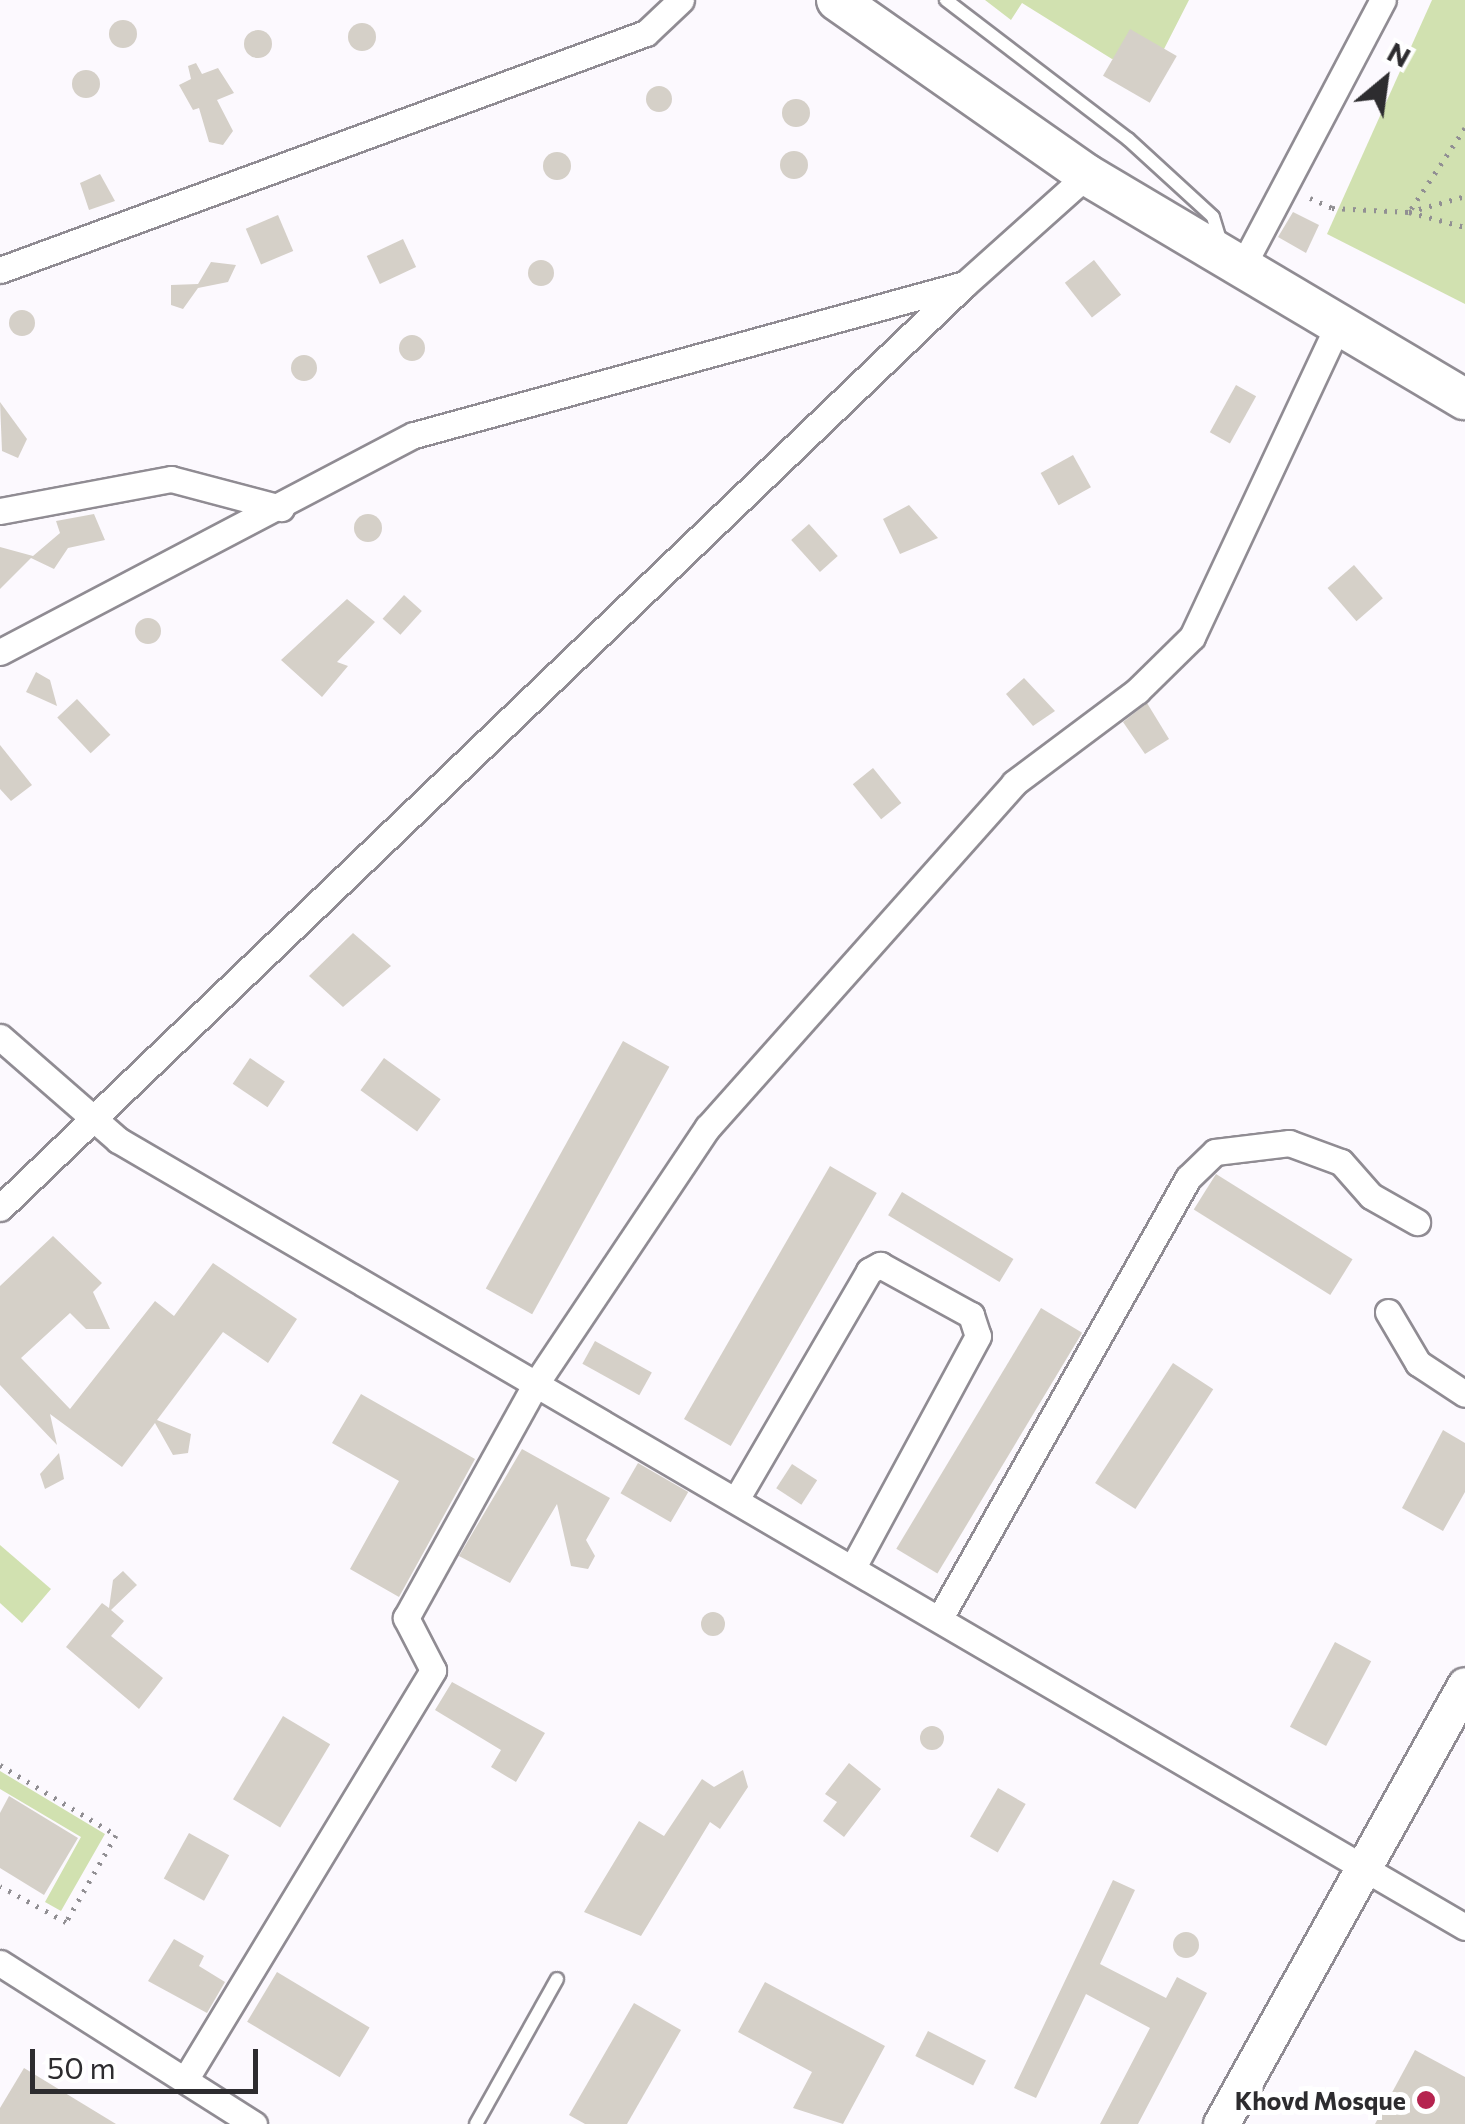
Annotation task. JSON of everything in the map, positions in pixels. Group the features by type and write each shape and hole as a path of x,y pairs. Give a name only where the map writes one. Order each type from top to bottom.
{"main road":[{"path":"851,5 1087,175 1465,399"},
{"path":"1221,2124 1465,1685"}],"street":[{"path":"0,270 646,33 681,0"},
{"path":"1233,262 1284,186 1382,0"},
{"path":"0,1208 965,284 1087,175"},
{"path":"0,652 414,435 965,284"},
{"path":"185,2080 433,1670 406,1618 537,1382 708,1127 1014,783 1137,691 1192,637 1338,326"},
{"path":"0,511 171,480 281,508"},
{"path":"0,1037 97,1117 118,1140 854,1565 1465,1927"},
{"path":"941,1616 1188,1178 1215,1152 1288,1143 1341,1162 1371,1196 1417,1222"},
{"path":"737,1498 870,1271 880,1265 972,1315 978,1336 854,1565"},
{"path":"1388,1312 1418,1362 1465,1394"},
{"path":"0,1963 254,2124"}],"lane":[{"path":"946,0 1128,139 1213,216 1233,262"},
{"path":"476,2124 557,1980"}],"path":[{"path":"1410,212 1465,128"},
{"path":"1284,186 1332,208 1410,212 1465,228"},
{"path":"1410,212 1465,196"},
{"path":"0,1765 116,1835 66,1922 0,1884 6,1874"}],"green space":[{"path":"985,0 1189,0 1164,49 1112,59 1022,3 1011,20"},
{"path":"1432,0 1465,0 1465,304 1327,234"},
{"path":"0,1545 51,1589 22,1623 0,1603"},
{"path":"0,1771 105,1834 61,1911 45,1902 81,1837 0,1789"}],"building":[{"path":"123,20 133,24 137,34 133,44 123,48 113,44 109,34 113,24"},
{"path":"362,23 372,27 376,37 372,47 362,51 352,47 348,37 352,27"},
{"path":"1130,29 1177,56 1150,103 1103,76"},
{"path":"258,30 268,34 272,44 268,54 258,58 248,54 244,44 248,34"},
{"path":"196,63 202,74 218,68 234,93 217,100 233,131 223,145 209,142 199,108 193,110 179,85 191,79 188,66"},
{"path":"86,70 96,74 100,84 96,94 86,98 76,94 72,84 76,74"},
{"path":"659,86 669,89 669,109 659,112 649,109 646,99 649,89"},
{"path":"796,99 806,103 810,113 806,123 796,127 786,123 782,113 786,103"},
{"path":"794,151 804,155 808,165 804,175 794,179 784,175 780,165 784,155"},
{"path":"557,152 567,156 571,166 567,176 557,180 547,176 543,166 547,156"},
{"path":"100,174 115,201 89,210 80,183"},
{"path":"1293,212 1319,225 1306,253 1278,237"},
{"path":"278,215 293,251 261,265 246,229"},
{"path":"403,239 416,267 380,284 367,256"},
{"path":"541,260 551,263 551,283 541,286 531,283 528,273 531,263"},
{"path":"1094,260 1121,295 1092,317 1065,283"},
{"path":"211,262 236,265 228,282 198,288 183,309 171,305 171,285 198,284"},
{"path":"22,310 32,313 32,333 22,336 12,333 9,323 12,313"},
{"path":"412,335 422,338 422,358 412,361 402,358 399,348 402,338"},
{"path":"304,355 314,358 314,378 304,381 294,378 291,368 294,358"},
{"path":"1236,385 1256,396 1230,443 1210,432"},
{"path":"0,402 27,439 18,458 2,451"},
{"path":"1073,455 1091,487 1059,505 1041,473"},
{"path":"909,505 938,538 900,554 883,519"},
{"path":"94,514 105,540 68,548 54,569 31,558 0,589 0,547 33,556 60,533 56,521"},
{"path":"368,514 378,518 382,528 378,538 368,542 358,538 354,528 358,518"},
{"path":"809,524 838,556 820,572 791,540"},
{"path":"1354,565 1383,598 1356,621 1328,588"},
{"path":"404,595 422,611 400,635 383,619"},
{"path":"347,599 375,622 337,662 348,666 322,697 281,660"},
{"path":"148,618 158,621 158,641 148,644 138,641 135,631 138,621"},
{"path":"36,672 50,680 57,706 26,692"},
{"path":"1024,678 1055,711 1033,726 1006,694"},
{"path":"77,699 110,735 91,753 57,717"},
{"path":"1147,703 1169,739 1145,754 1123,722"},
{"path":"0,745 32,785 11,801 0,789"},
{"path":"873,768 901,803 881,819 853,784"},
{"path":"353,933 391,966 343,1007 309,976"},
{"path":"623,1041 669,1067 532,1314 486,1289"},
{"path":"250,1058 285,1081 267,1107 233,1084"},
{"path":"384,1058 441,1099 417,1132 360,1090"},
{"path":"830,1166 877,1193 731,1446 684,1419"},
{"path":"1216,1174 1353,1259 1330,1295 1194,1210"},
{"path":"902,1192 1013,1259 1000,1282 888,1215"},
{"path":"53,1236 102,1283 93,1292 110,1329 86,1329 70,1313 21,1358 70,1409 155,1301 174,1316 213,1263 297,1319 268,1363 223,1332 157,1420 191,1434 188,1453 173,1455 155,1423 122,1467 50,1414 57,1445 0,1385 0,1286"},
{"path":"1041,1308 1082,1333 937,1574 896,1549"},
{"path":"595,1341 652,1373 639,1395 582,1364"},
{"path":"1173,1363 1213,1389 1135,1509 1095,1483"},
{"path":"361,1394 475,1459 399,1597 350,1569 399,1481 332,1443"},
{"path":"1443,1430 1465,1443 1465,1492 1443,1531 1402,1508"},
{"path":"522,1449 610,1498 586,1540 595,1556 588,1569 571,1566 557,1504 510,1583 459,1556"},
{"path":"59,1453 64,1479 45,1489 40,1474"},
{"path":"638,1463 688,1492 671,1522 620,1493"},
{"path":"792,1464 817,1480 801,1505 776,1488"},
{"path":"123,1571 137,1585 111,1610 124,1621 111,1636 163,1678 139,1709 66,1647 102,1603 109,1608 113,1580"},
{"path":"713,1612 722,1615 722,1633 713,1636 704,1633 701,1624 704,1615"},
{"path":"1335,1642 1371,1661 1326,1746 1290,1727"},
{"path":"452,1682 545,1733 516,1782 491,1767 501,1750 435,1710"},
{"path":"283,1716 330,1744 280,1827 233,1799"},
{"path":"932,1726 941,1729 941,1747 932,1750 923,1747 920,1738 923,1729"},
{"path":"849,1763 881,1789 844,1837 823,1821 837,1802 825,1794"},
{"path":"743,1770 748,1787 720,1829 710,1822 641,1936 584,1912 639,1821 664,1836 702,1779 714,1787"},
{"path":"998,1788 1026,1804 998,1852 970,1836"},
{"path":"9,1796 78,1838 44,1895 0,1868 0,1813"},
{"path":"189,1833 229,1855 204,1901 164,1878"},
{"path":"1113,1880 1135,1890 1100,1964 1166,1998 1177,1977 1207,1993 1138,2124 1100,2124 1150,2028 1086,1994 1036,2098 1014,2088"},
{"path":"1186,1932 1195,1936 1199,1945 1195,1954 1186,1958 1177,1954 1173,1945 1177,1936"},
{"path":"174,1939 204,1956 199,1966 225,1982 207,2013 148,1981"},
{"path":"277,1972 370,2028 340,2077 247,2022"},
{"path":"765,1982 885,2046 843,2124 793,2108 812,2072 738,2032"},
{"path":"634,2003 681,2030 627,2124 585,2124 569,2115"},
{"path":"928,2031 986,2061 973,2085 915,2056"},
{"name":"Khovd Mosque","path":"1415,2050 1465,2077 1465,2124 1375,2124"},
{"path":"24,2068 116,2124 0,2124 0,2108"}],"place":[{"name":"Khovd Mosque","path":"1426,2100"}]}
